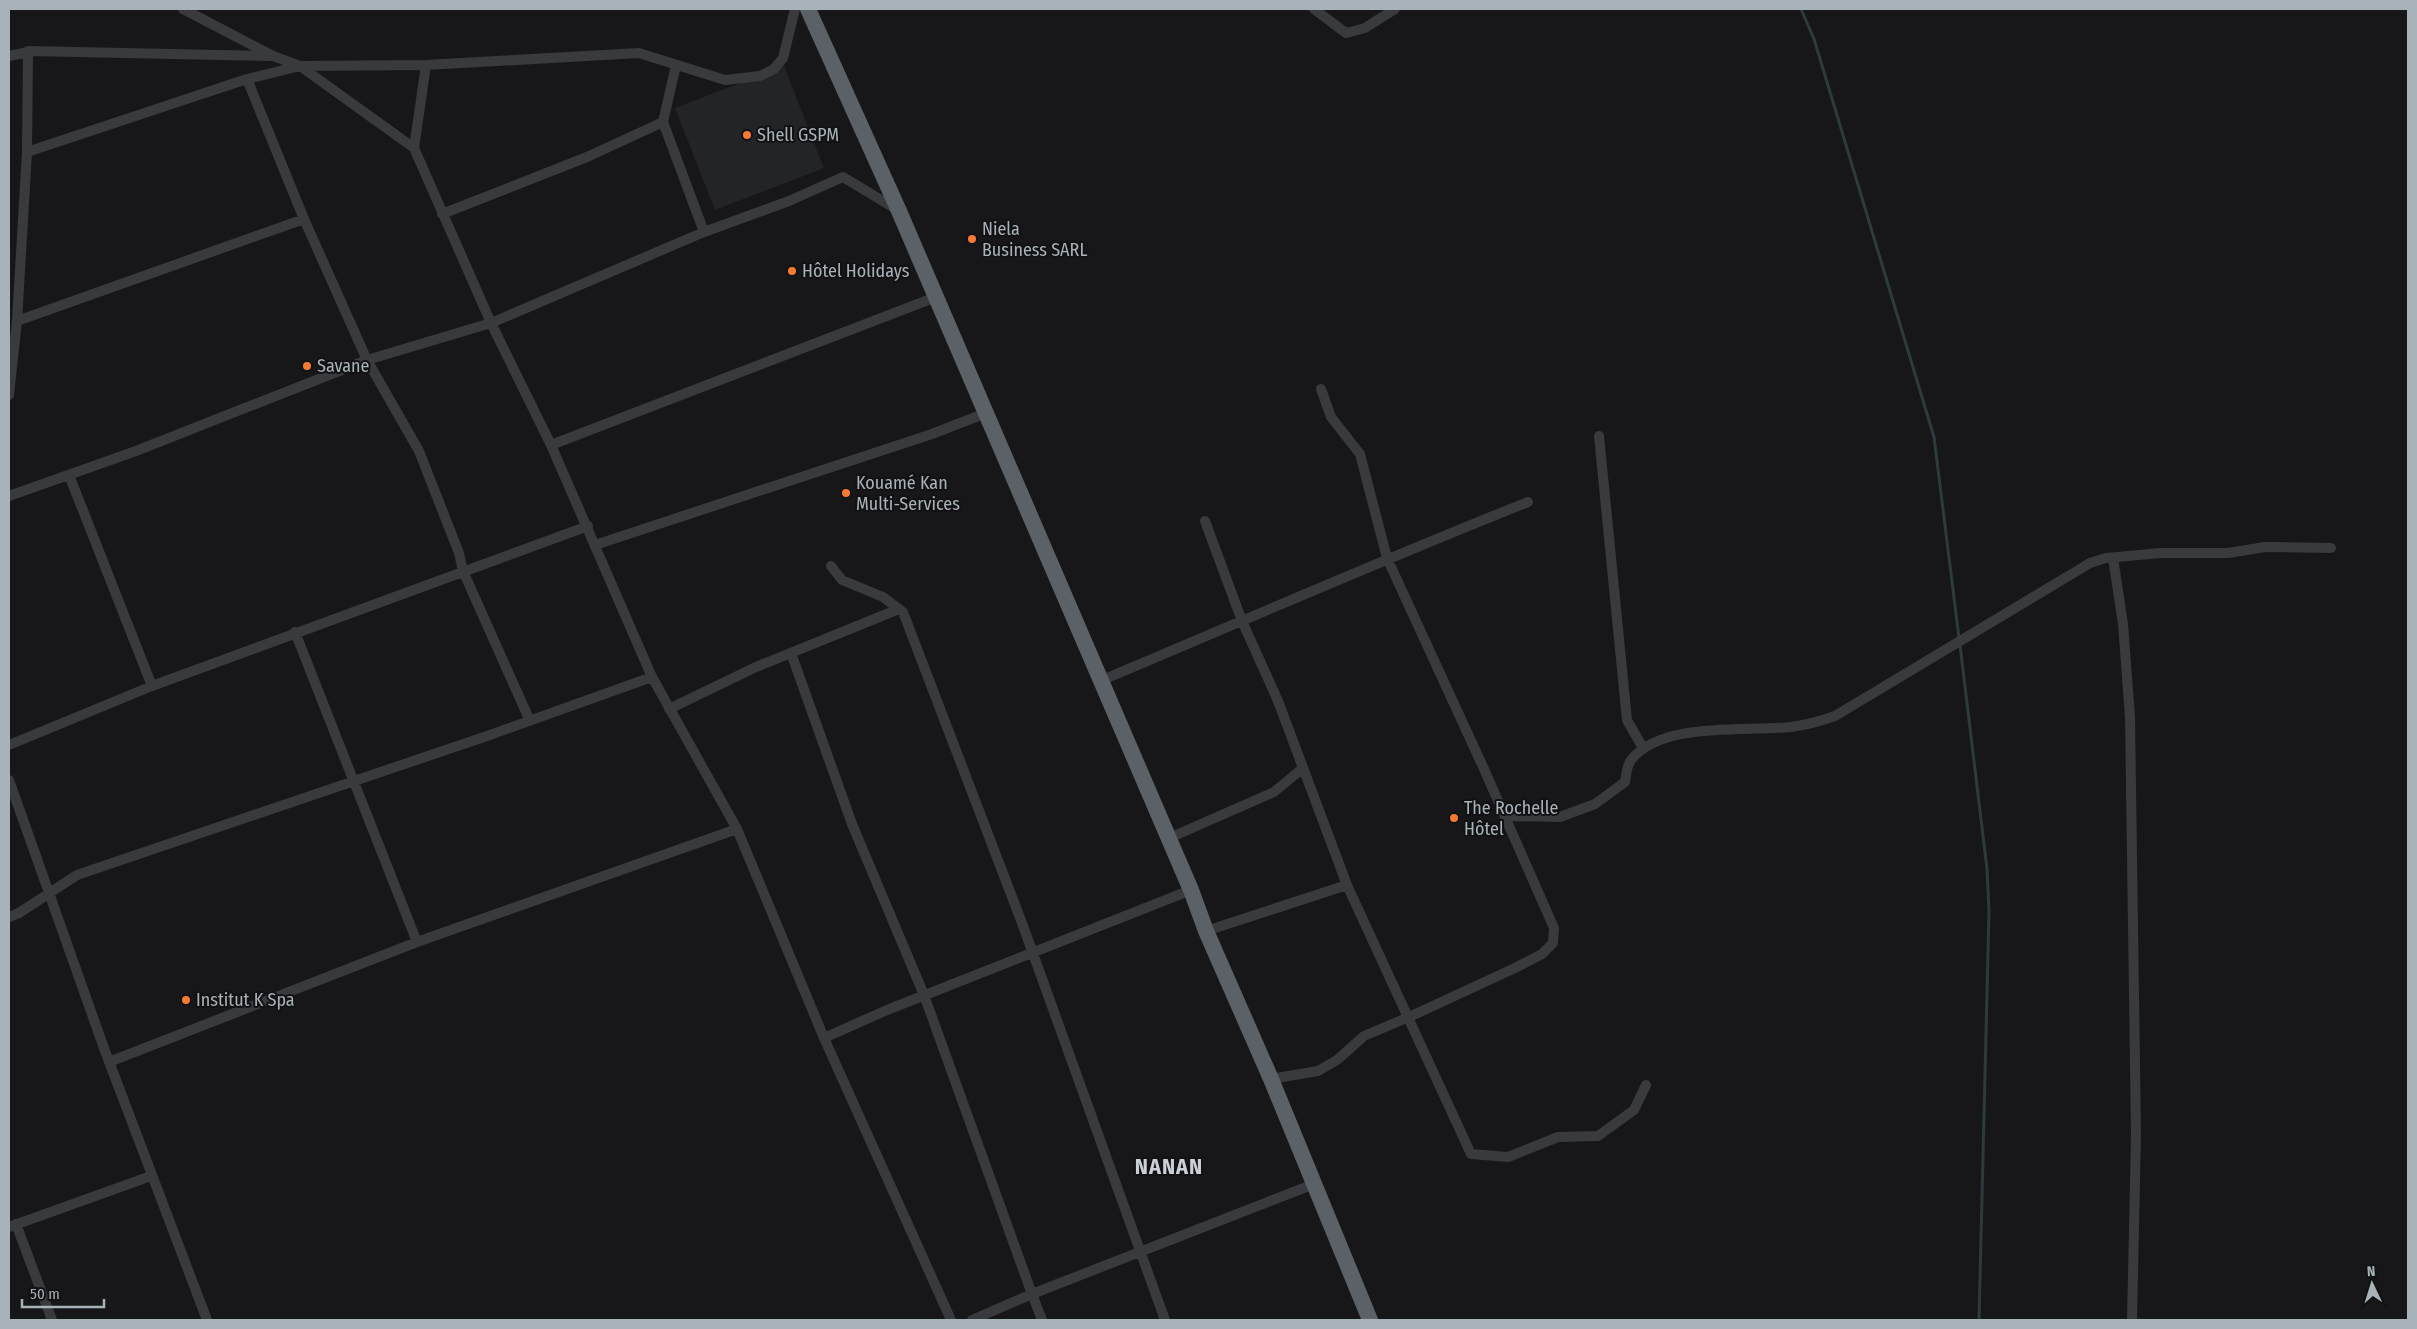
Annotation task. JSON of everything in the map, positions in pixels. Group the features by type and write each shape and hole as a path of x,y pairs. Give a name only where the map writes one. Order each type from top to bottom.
{"highway":[{"path":"808,9 900,211 1167,839 1191,890 1206,931 1271,1079 1370,1320"}],"street":[{"path":"183,9 273,56 300,66 414,148 491,323 551,445 588,526 652,677 737,830 824,1038 951,1320"},
{"path":"27,152 247,79 300,66 426,66 639,53 725,80 760,76 774,69 783,58 795,9"},
{"path":"1314,9 1346,33 1365,28 1395,9"},
{"path":"9,56 28,52 273,56"},
{"path":"9,395 17,321 27,152 28,52"},
{"path":"414,148 426,66"},
{"path":"676,66 663,122 704,232"},
{"path":"247,79 304,219 367,360 419,451 459,553 463,570 530,720"},
{"path":"442,214 587,157 663,122"},
{"path":"9,496 136,451 367,360 491,323 704,232 789,201 844,177 900,211"},
{"path":"17,321 304,219"},
{"path":"551,445 936,297"},
{"path":"1271,1079 1318,1070 1336,1060 1364,1036 1410,1017 1542,954 1553,943 1554,928 1387,558 1360,454 1331,417 1321,389"},
{"path":"595,545 932,434 986,414"},
{"path":"1599,436 1627,720 1643,748"},
{"path":"69,475 152,686"},
{"path":"1100,681 1387,558 1528,502"},
{"path":"1205,521 1242,621 1278,701 1347,885 1410,1017 1471,1154 1508,1157 1558,1137 1598,1136 1634,1110 1646,1085"},
{"path":"9,745 152,686 463,570 588,526"},
{"path":"1505,816 1560,817 1595,804 1625,782 1629,761 1643,748 1670,736 1790,727 1835,716 2090,563 2113,558 2161,553 2228,553 2265,546 2330,548"},
{"path":"2113,558 2123,624 2130,726 2136,1135 2132,1320"},
{"path":"831,566 842,580 883,597 903,612 980,809 1165,1320"},
{"path":"669,709 791,653 899,609"},
{"path":"295,632 417,942"},
{"path":"791,653 852,824 924,995 1042,1320"},
{"path":"9,917 19,913 48,892 77,875 355,781 652,677"},
{"path":"1167,839 1274,792 1303,768"},
{"path":"9,780 109,1062 207,1320"},
{"path":"109,1062 417,942 737,830"},
{"path":"1206,931 1347,885"},
{"path":"824,1038 924,995 1033,954 1191,890"},
{"path":"52,1320 12,1226 151,1176"},
{"path":"972,1320 1140,1250 1314,1184"}],"shaded area":[{"path":"784,66 824,168 715,210 675,108"}],"waterway":[{"path":"1801,9 1814,39 1934,437 1959,638"},
{"path":"1960,645 1987,869 1989,911 1979,1320"}],"place":[{"name":"Shell GSPM","path":"747,135"},
{"name":"Niela Business SARL","path":"972,239"},
{"name":"Hôtel Holidays","path":"792,271"},
{"name":"Savane","path":"307,366"},
{"name":"Kouamé Kan Multi-Services","path":"846,493"},
{"name":"The Rochelle Hôtel","path":"1454,818"},
{"name":"Institut K Spa","path":"186,1000"}],"district":[{"name":"NANAN","path":"1169,1166"}]}
